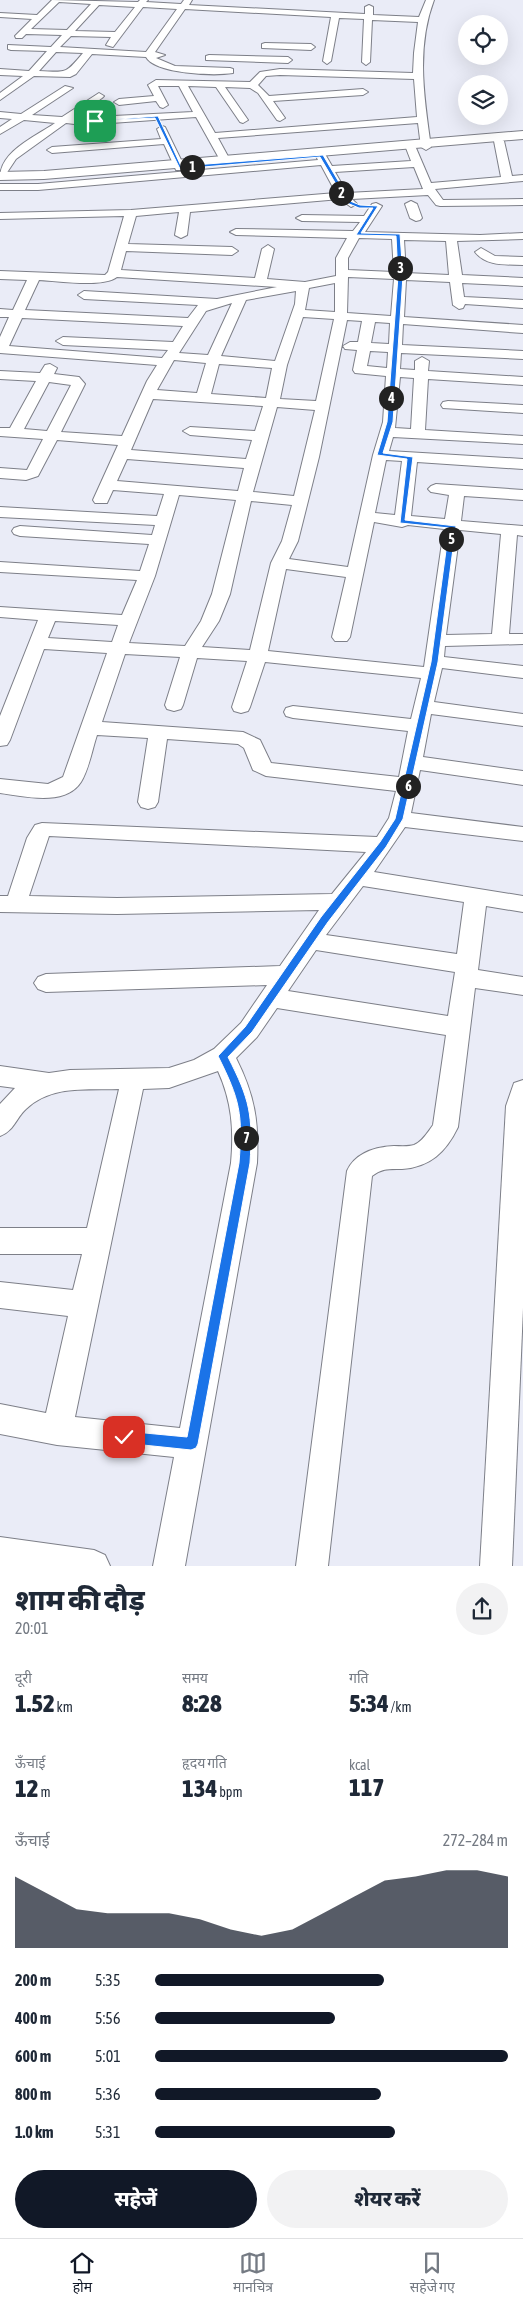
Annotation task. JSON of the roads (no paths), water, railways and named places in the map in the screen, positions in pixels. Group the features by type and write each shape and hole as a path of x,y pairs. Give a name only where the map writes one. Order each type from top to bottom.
{"main road":[{"path":"424,135 449,141 523,137"},
{"path":"3,170 41,196 178,166 327,166 404,146 424,135 499,141 523,137"},
{"path":"3,170 38,175 178,166 225,160 404,146"}],"street":[{"path":"3,56 23,31 57,0 142,2 182,7 234,10 314,31"},
{"path":"149,54 188,0"},
{"path":"210,9 218,0"},
{"path":"211,136 348,126 364,120 424,135 414,63 422,20 421,9 430,0"},
{"path":"0,97 18,89 68,33 79,16 98,1"},
{"path":"234,10 243,1"},
{"path":"106,51 142,2"},
{"path":"366,62 368,5 378,4"},
{"path":"2,10 39,16 57,15"},
{"path":"257,43 314,31 334,16 422,20"},
{"path":"331,73 330,61 334,16"},
{"path":"269,18 314,31"},
{"path":"23,31 117,35"},
{"path":"267,53 309,54 314,31"},
{"path":"0,42 12,45 169,56"},
{"path":"0,72 70,74 90,51"},
{"path":"149,54 152,60 174,69 417,76"},
{"path":"209,58 300,61"},
{"path":"252,85 261,75 267,73"},
{"path":"266,99 324,94 363,96 362,74"},
{"path":"117,105 164,103 154,83 252,85 280,114"},
{"path":"182,83 189,103 209,123 211,136 225,160"},
{"path":"219,85 242,120"},
{"path":"0,87 18,89"},
{"path":"0,131 68,88"},
{"path":"40,92 58,94"},
{"path":"324,94 348,126"},
{"path":"0,155 3,170 62,121 99,96"},
{"path":"52,150 124,132 157,117 199,114"},
{"path":"0,115 62,121 168,141"},
{"path":"157,117 178,166"},
{"path":"499,141 507,179"},
{"path":"404,146 418,164 429,189 440,203"},
{"path":"327,166 366,174 418,164"},
{"path":"2,219 41,196 327,166 389,169"},
{"path":"327,166 348,202 367,217 398,235 451,237 523,236"},
{"path":"389,169 416,218"},
{"path":"241,707 258,656 280,563 290,541 324,406 341,316 342,258 367,217 366,174"},
{"path":"114,272 300,226 367,217 429,189 523,178"},
{"path":"0,187 131,213 189,208 234,242 260,282"},
{"path":"343,196 367,217"},
{"path":"234,242 343,196"},
{"path":"405,201 440,203 523,202"},
{"path":"181,235 189,208"},
{"path":"0,275 35,276 54,273 100,279 108,278 114,272 123,247 131,213"},
{"path":"123,247 234,242 300,226 367,217"},
{"path":"221,302 234,242 260,222 278,222 300,226 367,217"},
{"path":"341,638 380,455 388,432 400,276 398,235"},
{"path":"451,237 459,302 523,304"},
{"path":"260,282 268,249"},
{"path":"481,252 484,256 491,259 523,260"},
{"path":"101,500 110,485 148,394 190,322 201,308 342,275 523,282"},
{"path":"35,276 0,349 57,355 170,355"},
{"path":"260,282 303,285"},
{"path":"174,705 190,652 210,621 221,594 252,464 272,402 280,365 298,313 303,285"},
{"path":"84,295 221,302"},
{"path":"203,397 213,360 241,298"},
{"path":"0,313 190,322"},
{"path":"298,313 523,329"},
{"path":"368,317 360,370 523,381"},
{"path":"418,434 424,321"},
{"path":"63,341 213,360 280,365"},
{"path":"336,346 523,355"},
{"path":"15,432 57,355"},
{"path":"0,375 44,377 78,382 33,473 26,475 0,473"},
{"path":"148,394 324,406"},
{"path":"448,405 523,409"},
{"path":"190,431 261,436"},
{"path":"0,432 52,434 124,448 252,464"},
{"path":"388,432 523,440"},
{"path":"444,459 447,436"},
{"path":"497,463 498,439"},
{"path":"380,455 523,464"},
{"path":"402,522 410,457"},
{"path":"110,485 301,501"},
{"path":"0,1125 15,1103 29,1091 49,1083 70,1080 169,1078 200,1068 223,1056 249,1030 338,902 383,845 399,819 408,785 438,641 453,526 446,490 523,495"},
{"path":"0,786 44,791 66,787 72,780 118,648 147,576 173,491"},
{"path":"0,512 164,521"},
{"path":"368,517 402,522 516,531 500,641"},
{"path":"20,531 159,540"},
{"path":"280,563 355,573"},
{"path":"0,568 147,576"},
{"path":"0,612 130,621"},
{"path":"0,740 48,616"},
{"path":"438,641 523,639"},
{"path":"37,643 523,672"},
{"path":"293,712 523,720"},
{"path":"91,728 158,734 243,738 253,745 260,765 266,769 408,785"},
{"path":"148,802 158,734"},
{"path":"413,762 523,778"},
{"path":"399,819 523,834"},
{"path":"338,902 117,906 8,904 37,838 42,830 47,828 383,845"},
{"path":"359,877 476,898 523,904"},
{"path":"312,1566 360,1171 366,1163 376,1158 407,1158 426,1152 439,1139 445,1127 457,1027 467,971 476,898"},
{"path":"310,941 467,971 523,986"},
{"path":"46,983 287,975"},
{"path":"272,998 457,1027"},
{"path":"169,1566 244,1163 247,1133 245,1109 238,1085 223,1056"},
{"path":"0,1076 49,1083"},
{"path":"57,1430 133,1080"},
{"path":"496,1566 519,1106 523,1090"},
{"path":"0,1241 98,1242"},
{"path":"0,1295 85,1305"},
{"path":"0,1419 57,1430 191,1444"},
{"path":"9,1558 94,1566"}]}
